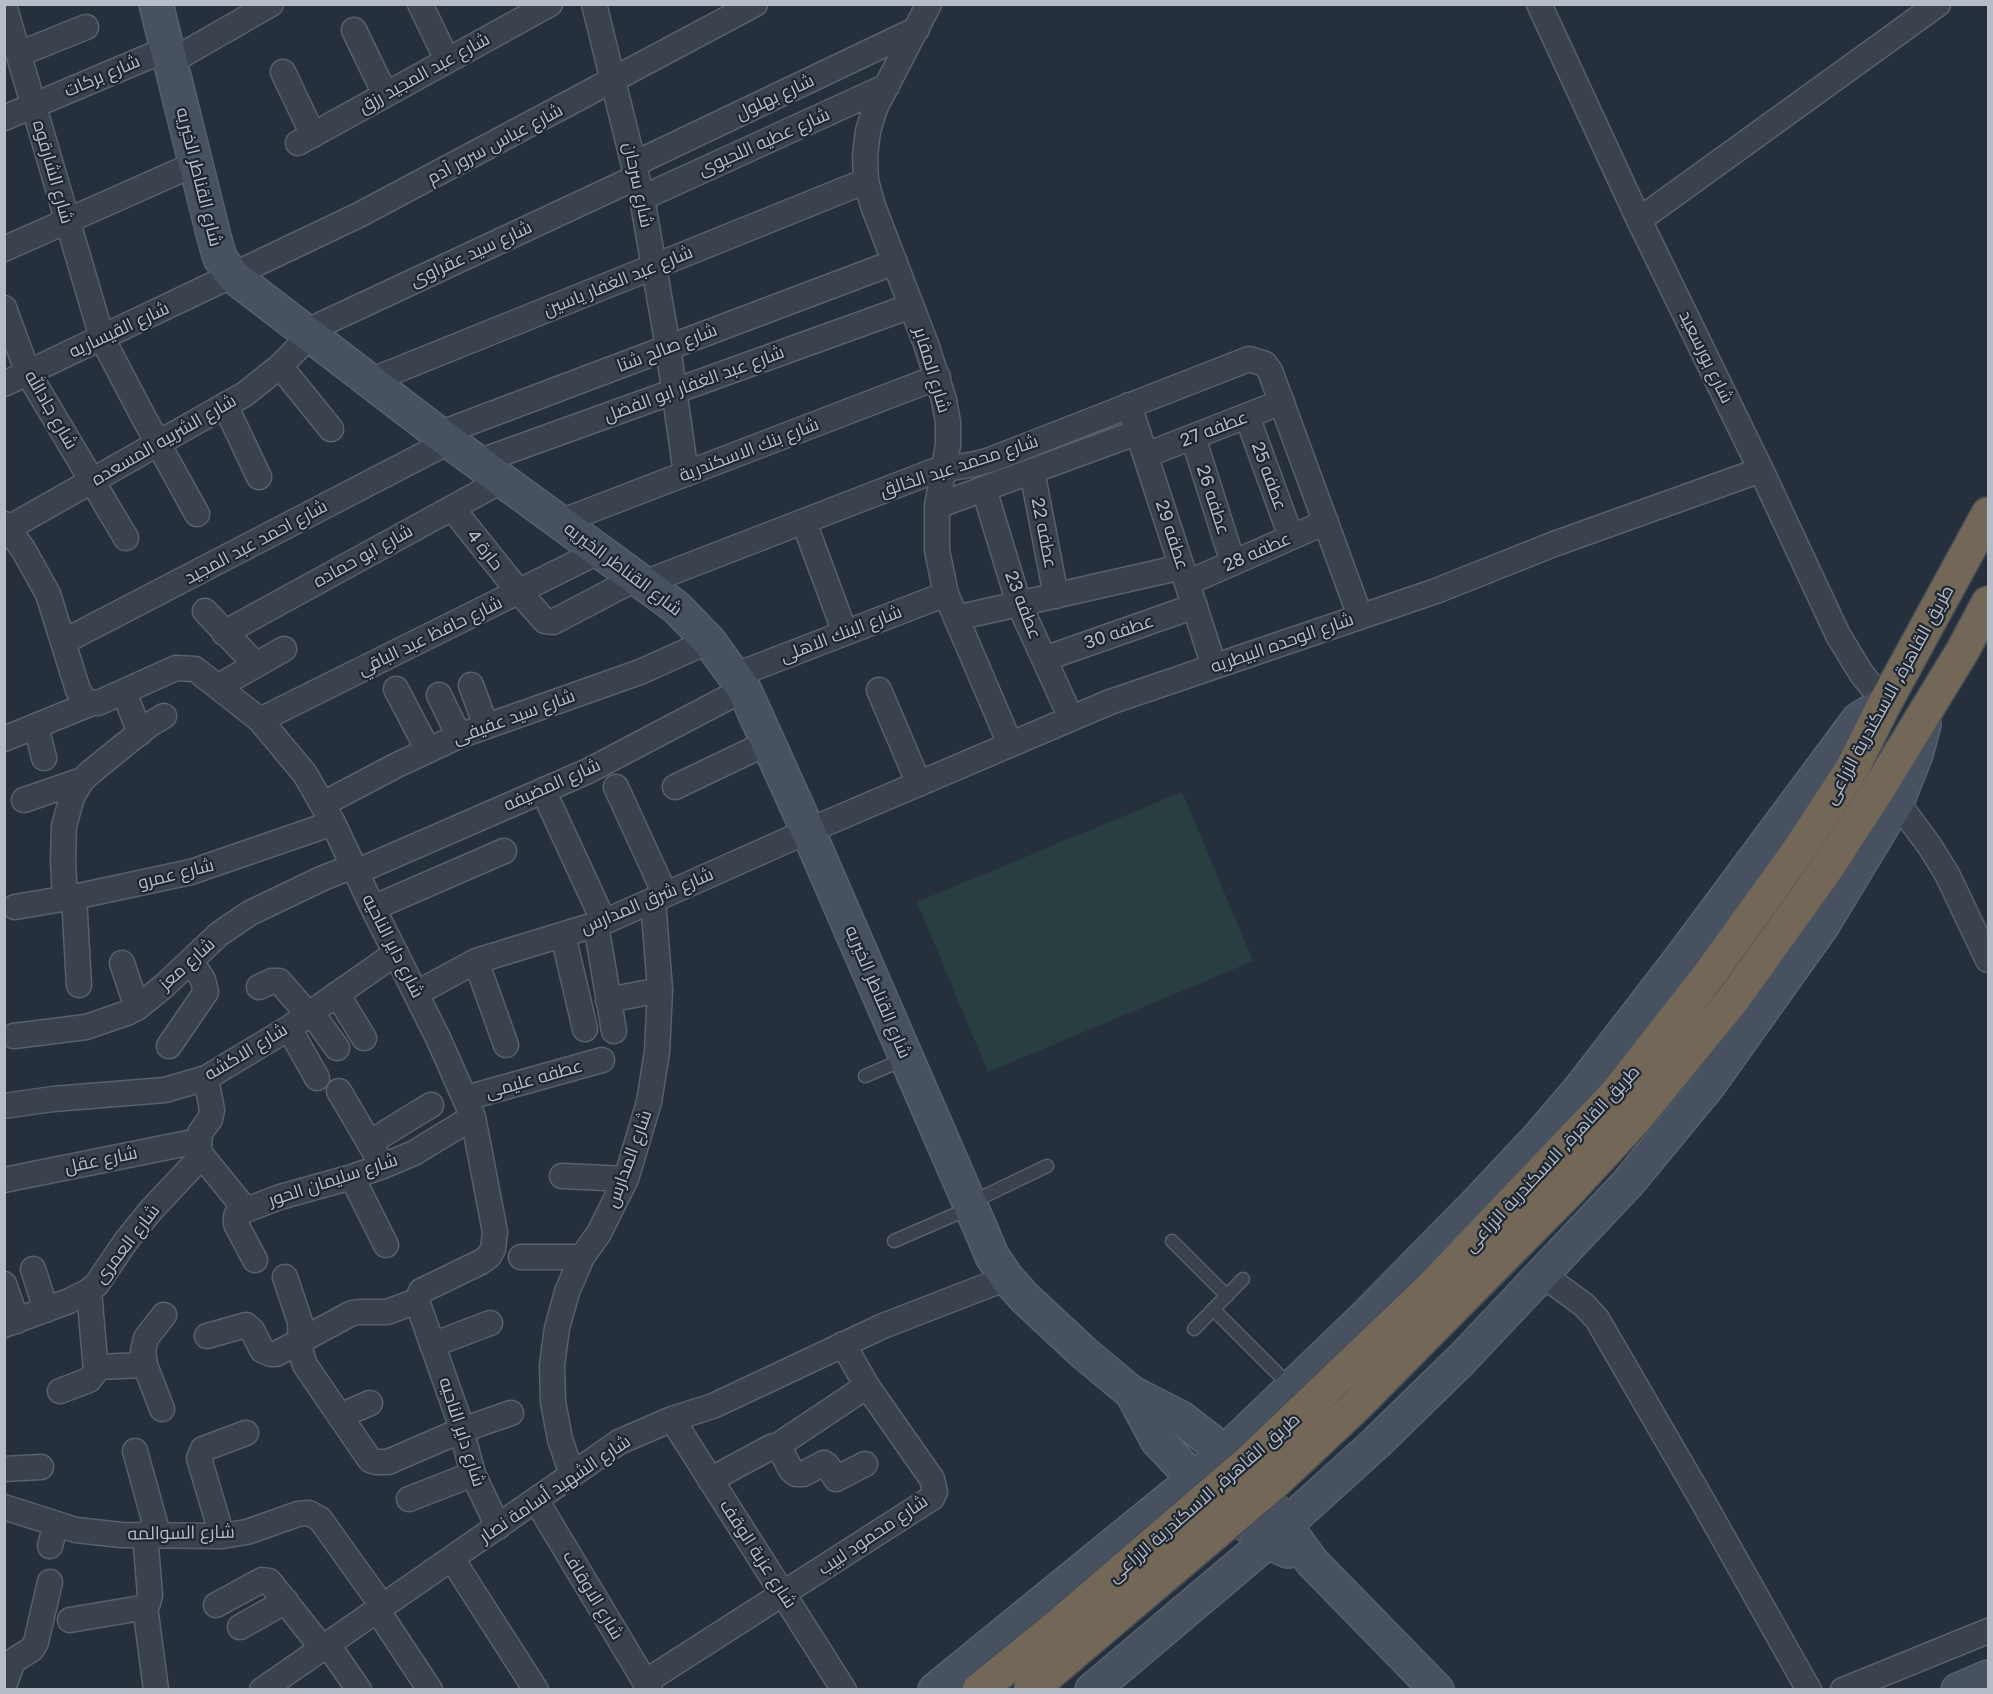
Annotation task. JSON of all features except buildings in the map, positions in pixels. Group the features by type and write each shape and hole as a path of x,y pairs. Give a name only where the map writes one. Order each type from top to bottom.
{"highway":[{"name":"طريق القاهرة, الاسكندرية الزراعى","path":"1030,1689 1274,1483 1356,1406 1442,1298 1616,1094 1702,984 1799,850 1853,767 1885,703 1989,514"},
{"name":"طريق القاهرة, الاسكندرية الزراعى","path":"979,1689 1059,1625 1565,1195 1638,1116 1734,998 1825,871 1879,788 1989,603"}],"street":[{"name":"شارع القناطر الخيريه","path":"156,4 220,258 233,276 444,438 676,607 709,641 740,682 769,742 992,1256 1024,1298 1076,1346 1132,1393 1181,1418 1225,1452 1257,1486 1276,1533"},
{"name":"شارع بركات","path":"4,118 168,55 271,4"},
{"path":"420,4 447,60"},
{"name":"شارع عبد المجيد رزق","path":"283,72 306,139 447,60 507,14 550,4"},
{"name":"شارع سرحان","path":"594,4 637,179 669,347 686,474"},
{"name":"شارع المقابر","path":"929,4 875,108 868,131 865,156 866,181 873,206 938,377 948,422 945,468 937,506 937,550 946,594 1010,744"},
{"name":"شارع بورسعيد","path":"1539,4 1838,635 1861,673 1885,703"},
{"path":"1639,219 1938,4"},
{"name":"شارع الشارقوه","path":"4,5 102,338 197,514"},
{"name":"شارع عباس سرور آدم","path":"233,276 359,216 614,81 744,7"},
{"path":"19,54 86,27"},
{"name":"شارع بهلول","path":"637,179 917,29"},
{"path":"354,30 385,94"},
{"name":"شارع عطيه اللحيوى","path":"637,179 887,86"},
{"path":"4,249 195,164"},
{"name":"شارع سيد عقراوى","path":"308,334 637,179"},
{"name":"شارع عبد الغفار ياسين","path":"370,381 866,181"},
{"name":"شارع صالح شتا","path":"444,438 669,347 895,262"},
{"name":"شارع القيساريه","path":"4,384 233,276"},
{"name":"شارع عبد الغفار ابو الفضل","path":"490,471 675,391 911,306"},
{"name":"شارع جادالله","path":"4,308 28,373 126,538"},
{"name":"شارع الشربيه المسعده","path":"6,527 158,444 263,381 280,366 308,334"},
{"name":"شارع محمد عبد الخالق","path":"640,580 804,522 945,468 983,462 1240,361 1249,359 1265,364 1282,402"},
{"path":"280,366 331,429"},
{"name":"شارع بنك الاسكندرية","path":"560,522 938,377"},
{"path":"1282,402 1360,616"},
{"name":"عطفه 27","path":"1146,455 1282,402"},
{"path":"225,405 259,477"},
{"name":"عطفه 29","path":"1129,405 1215,666"},
{"name":"عطفه 25","path":"1247,416 1291,537"},
{"path":"937,506 1138,432"},
{"name":"عطفه 26","path":"1194,437 1233,563"},
{"name":"شارع احمد عبد المجيد","path":"63,642 444,438"},
{"name":"شارع الوحده البيطريه","path":"808,831 1110,702 1436,591 1554,544 1761,470"},
{"name":"شارع ابو حماده","path":"224,633 452,508 490,471"},
{"name":"عطفه 22","path":"1032,471 1056,596"},
{"name":"عطفه 23","path":"984,489 1019,604 1071,718"},
{"name":"حارة 4","path":"452,508 542,619 553,622 640,580"},
{"path":"804,522 845,633"},
{"name":"عطفه 28","path":"956,618 1056,596 1185,575 1233,563 1326,522"},
{"path":"6,527 23,549 44,586 57,618 81,696 85,701 93,703"},
{"name":"شارع حافظ عبد الباقي","path":"260,720 600,551"},
{"name":"شارع البنك الاهلى","path":"740,682 845,633 946,594"},
{"name":"عطفه 30","path":"1044,659 1195,606"},
{"path":"205,611 256,665"},
{"name":"شارع سيد عفيفى","path":"328,813 428,750 459,736 640,672 709,641"},
{"path":"219,686 284,650"},
{"name":"شارع داير الناحيه","path":"4,739 182,667 195,669 260,720 305,774 328,813 417,993 469,1108 495,1232 493,1250 481,1262 421,1291 417,1301 452,1397 473,1474 498,1527"},
{"name":"شارع المضيفه","path":"354,869 588,771 740,682"},
{"path":"471,685 486,726"},
{"path":"396,689 428,750"},
{"path":"879,690 919,783"},
{"path":"124,692 140,733"},
{"path":"439,695 459,736"},
{"path":"935,1689 1225,1452 1363,1319 1539,1137 1681,958 1858,720 1885,703"},
{"path":"1092,1689 1276,1533 1376,1443 1462,1359 1628,1183 1708,1086 1822,926 1897,802 1916,754 1930,703"},
{"path":"79,985 64,826 72,797 82,780 164,716"},
{"path":"36,726 44,758"},
{"path":"675,788 769,742"},
{"path":"24,800 82,780"},
{"path":"616,787 659,897"},
{"path":"543,790 600,924 608,1000 614,1031"},
{"path":"1897,802 1947,874 1989,960"},
{"name":"شارع عمرو","path":"15,907 190,872 328,813"},
{"name":"شارع شرق المدارس","path":"417,993 476,961 600,924 808,831"},
{"path":"373,908 504,851"},
{"name":"شارع معز","path":"14,1036 86,1027 108,1021 137,1008 219,934 250,913 321,879 354,869"},
{"name":"شارع المدارس","path":"572,1475 560,1439 553,1402 552,1365 557,1328 567,1292 582,1257 599,1233 626,1179 649,1102 657,1052 660,990 659,897"},
{"path":"563,935 585,1029"},
{"name":"شارع الاكشه","path":"4,1106 53,1099 165,1090 206,1078 303,1018 396,953"},
{"path":"169,1046 206,992 203,980 191,961"},
{"path":"476,961 506,1045"},
{"path":"122,963 137,1008"},
{"path":"259,987 272,981 279,981 303,1018 337,1048"},
{"path":"608,1000 660,990"},
{"path":"337,994 364,1038"},
{"path":"303,1018 317,1078"},
{"name":"عطفه عليمى","path":"469,1108 602,1060"},
{"name":"شارع العمرى","path":"11,1323 80,1297 97,1284 126,1241 200,1148 200,1133 210,1119 212,1110 206,1078"},
{"path":"339,1091 383,1166"},
{"path":"369,1143 431,1105"},
{"name":"شارع سليمان الحور","path":"255,1260 235,1220 238,1213 280,1197 352,1178 414,1153 469,1108"},
{"path":"200,1148 245,1209"},
{"name":"شارع عقل","path":"4,1180 200,1148"},
{"path":"562,1176 626,1179"},
{"path":"352,1178 386,1245"},
{"path":"521,1257 582,1257"},
{"path":"33,1269 46,1310"},
{"path":"1543,1275 1584,1305 1597,1319 1809,1689"},
{"path":"285,1277 300,1322 300,1341 305,1365 370,1460 382,1463 462,1430 511,1413"},
{"name":"شارع الشهيد أسامة نصار","path":"268,1688 619,1442 672,1419 713,1406 843,1344 924,1309 1007,1278"},
{"path":"4,1284 11,1323"},
{"path":"60,1391 93,1378 97,1367 89,1291"},
{"path":"207,1336 246,1325 252,1330 262,1350 276,1354 352,1313 387,1312 417,1301"},
{"path":"162,1408 145,1365 143,1352 146,1338 164,1315"},
{"path":"432,1345 490,1323"},
{"name":"شارع محمود لبيب","path":"783,1594 927,1502 935,1491 932,1479 867,1386 843,1344"},
{"path":"97,1367 145,1365"},
{"path":"710,1480 773,1446 777,1446 867,1386"},
{"name":"شارع القناطر الخيريه","path":"1132,1393 1157,1440 1194,1479 1276,1533 1312,1562 1437,1689"},
{"path":"340,1416 370,1403"},
{"name":"شارع عزبة الوقف","path":"672,1419 844,1689"},
{"path":"222,1536 199,1458 200,1453 207,1447 246,1433"},
{"path":"777,1446 791,1470 796,1474 824,1463 836,1479 865,1464"},
{"path":"135,1451 152,1534 150,1595 145,1606 156,1689"},
{"path":"4,1469 41,1467"},
{"path":"409,1499 473,1474"},
{"name":"شارع الاوقاف","path":"536,1500 647,1686"},
{"name":"شارع السوالمه","path":"4,1507 53,1535 97,1543 152,1534 222,1536 247,1532 303,1512 315,1515 380,1609 430,1689"},
{"path":"452,1559 536,1689"},
{"path":"216,1605 258,1582 265,1580 272,1583 359,1689"},
{"path":"4,1686 14,1660 32,1649 36,1642 50,1581"},
{"path":"647,1686 783,1594"},
{"path":"240,1628 286,1601"},
{"path":"70,1620 145,1606"},
{"path":"1843,1689 1989,1631"},
{"path":"1958,1689 1989,1677"}],"lane":[{"path":"865,1077 907,1059"},
{"path":"894,1241 970,1206 1047,1166"},
{"path":"1172,1241 1227,1296"},
{"path":"1194,1329 1243,1279"},
{"path":"1213,1309 1292,1388"}],"green space":[{"path":"1182,792 1253,961 988,1072 917,902"}]}
